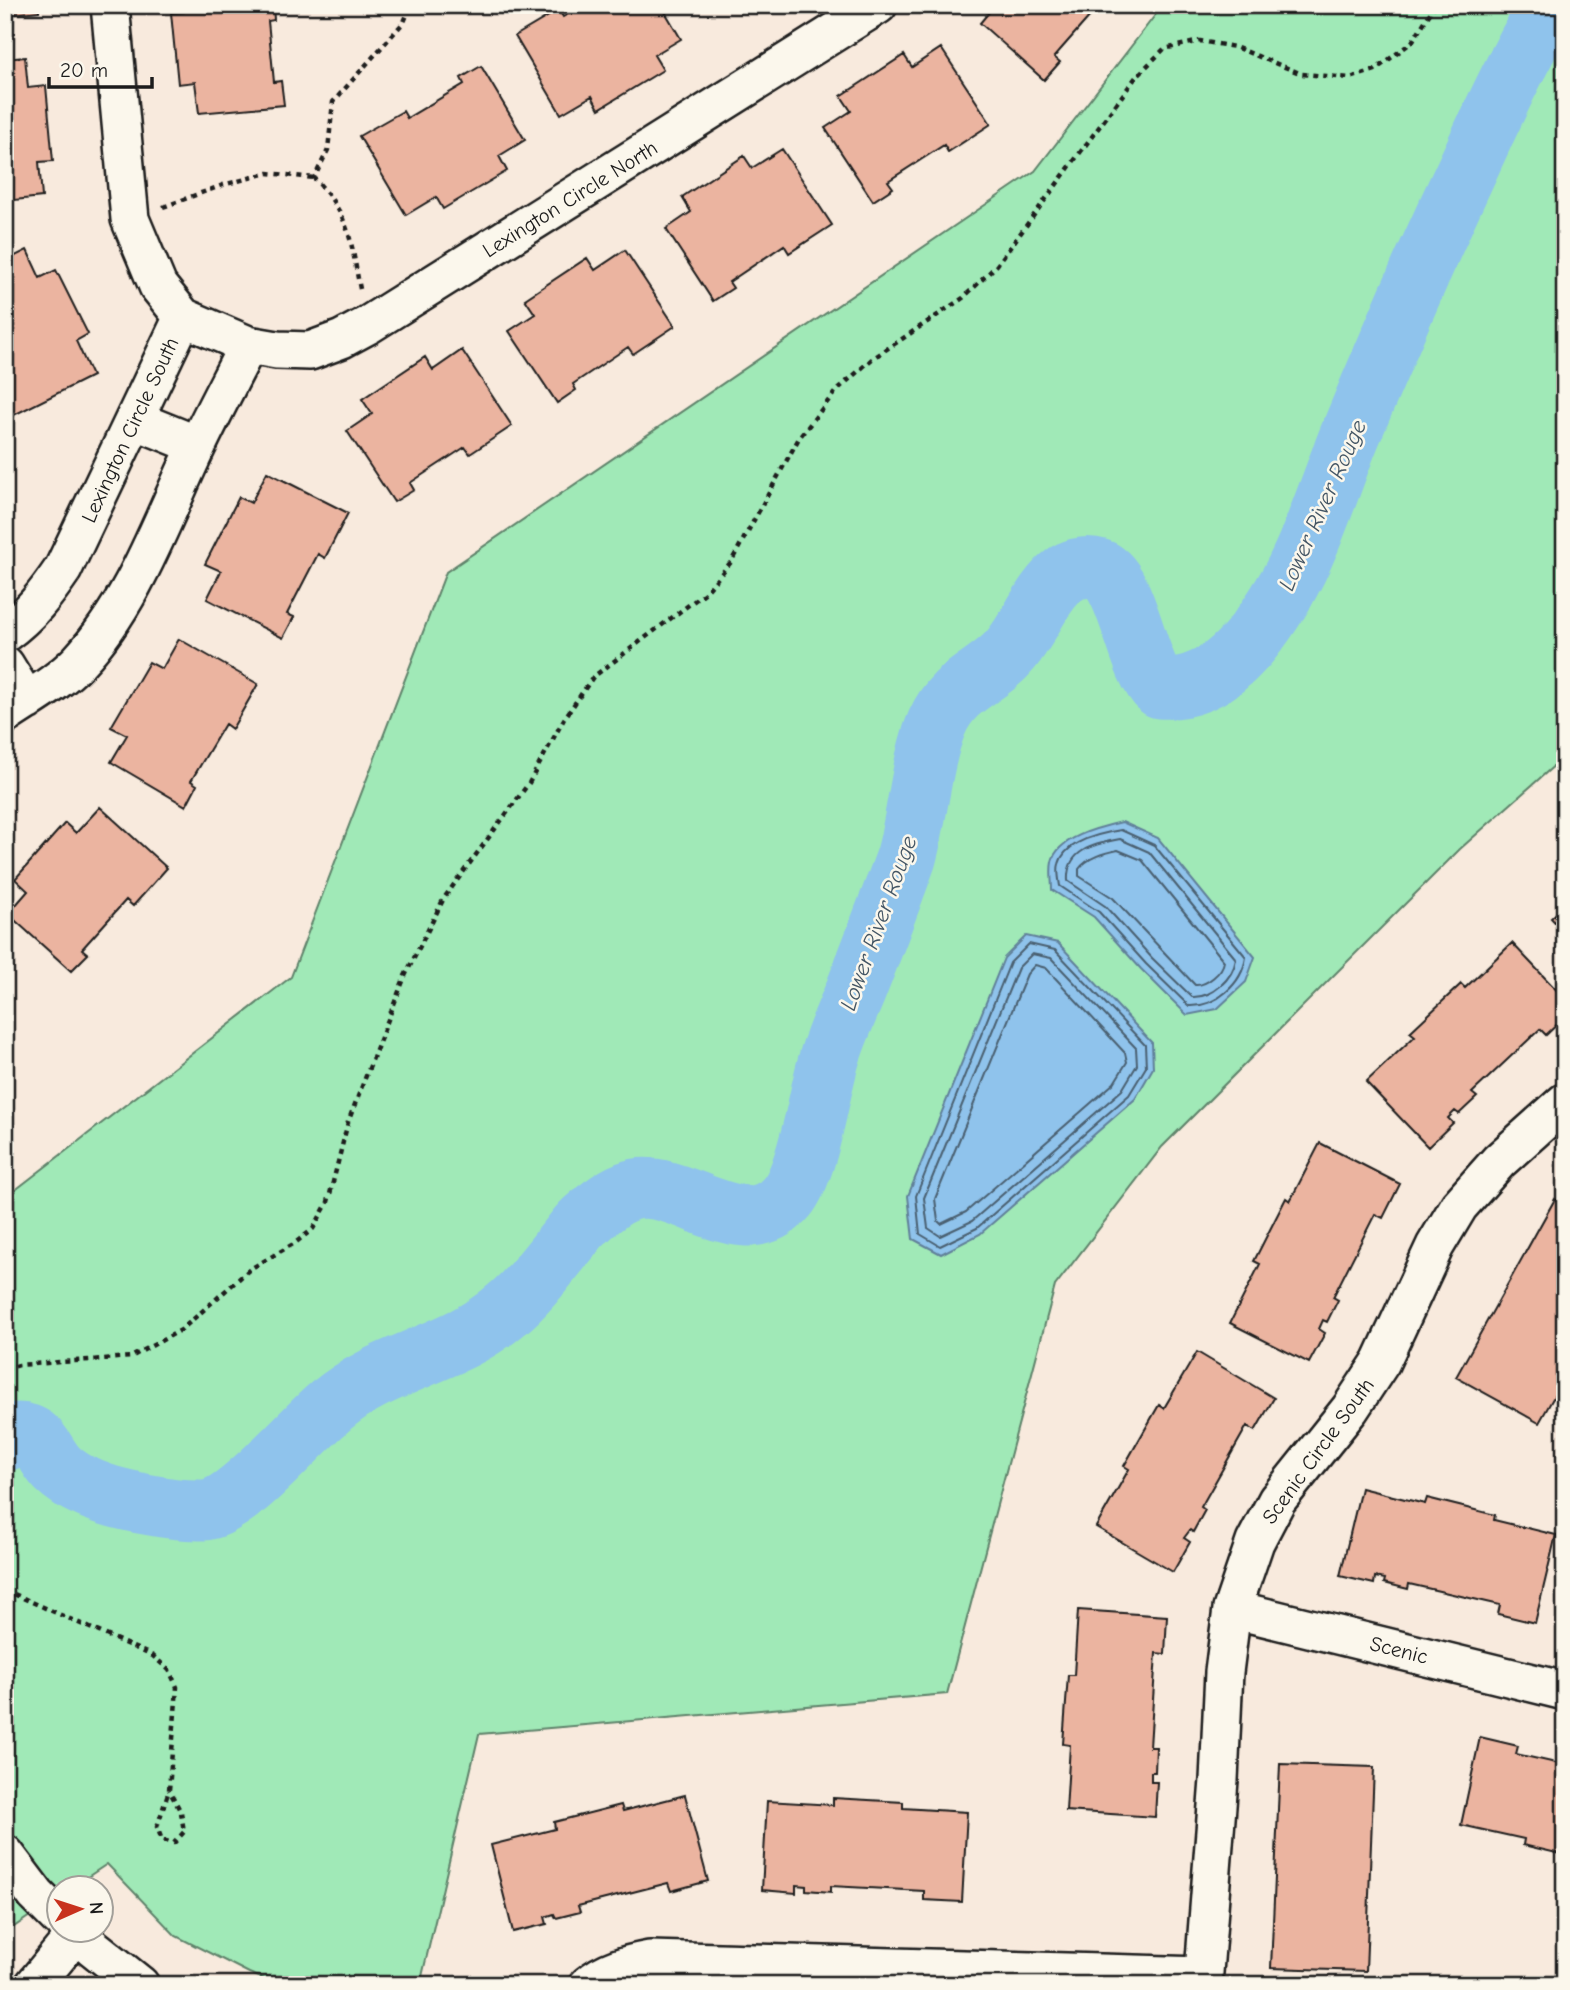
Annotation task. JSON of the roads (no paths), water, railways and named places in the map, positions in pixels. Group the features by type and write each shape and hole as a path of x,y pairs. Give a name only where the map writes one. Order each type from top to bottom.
{"street":[{"name":"Lexington Circle South","path":"5,633 44,598 63,569 183,317 158,286 130,219 110,5"},
{"name":"Lexington Circle North","path":"183,317 248,345 277,350 310,351 342,339 878,5"},
{"path":"5,665 16,708 49,687 79,661 118,610 248,345"},
{"path":"135,420 197,445"},
{"name":"Scenic Circle South","path":"1203,1980 1219,1780 1224,1672 1232,1609 1255,1542 1277,1500 1350,1409 1381,1363 1436,1246 1459,1206 1500,1161 1565,1102"},
{"name":"Scenic","path":"1232,1609 1565,1691"},
{"path":"5,1854 46,1905"},
{"path":"34,1985 58,1944"},
{"path":"88,1944 140,1985"},
{"path":"588,1985 596,1977 631,1963 650,1960 1203,1980"}],"water":[{"path":"1122,822 1158,838 1255,957 1246,982 1217,1009 1187,1015 1094,917 1052,890 1052,862 1062,846 1081,834"},
{"path":"1026,936 1058,943 1152,1043 1153,1068 1135,1099 980,1234 941,1254 913,1239 908,1196 1004,958"}],"waterway":[{"name":"Lower River Rouge","path":"5,1441 17,1433 32,1437 63,1474 81,1485 110,1496 176,1509 204,1510 218,1506 252,1482 320,1416 352,1390 465,1337 506,1310 530,1287 581,1224 616,1197 636,1189 655,1189 714,1209 752,1216 770,1211 787,1197 795,1185 807,1150 833,1047 906,858 927,754 944,709 962,690 1002,660 1018,641 1058,580 1078,569 1098,569 1108,575 1117,588 1145,662 1160,688 1181,687 1200,681 1217,672 1248,645 1294,575 1351,433 1425,262 1499,102 1550,5"}]}
